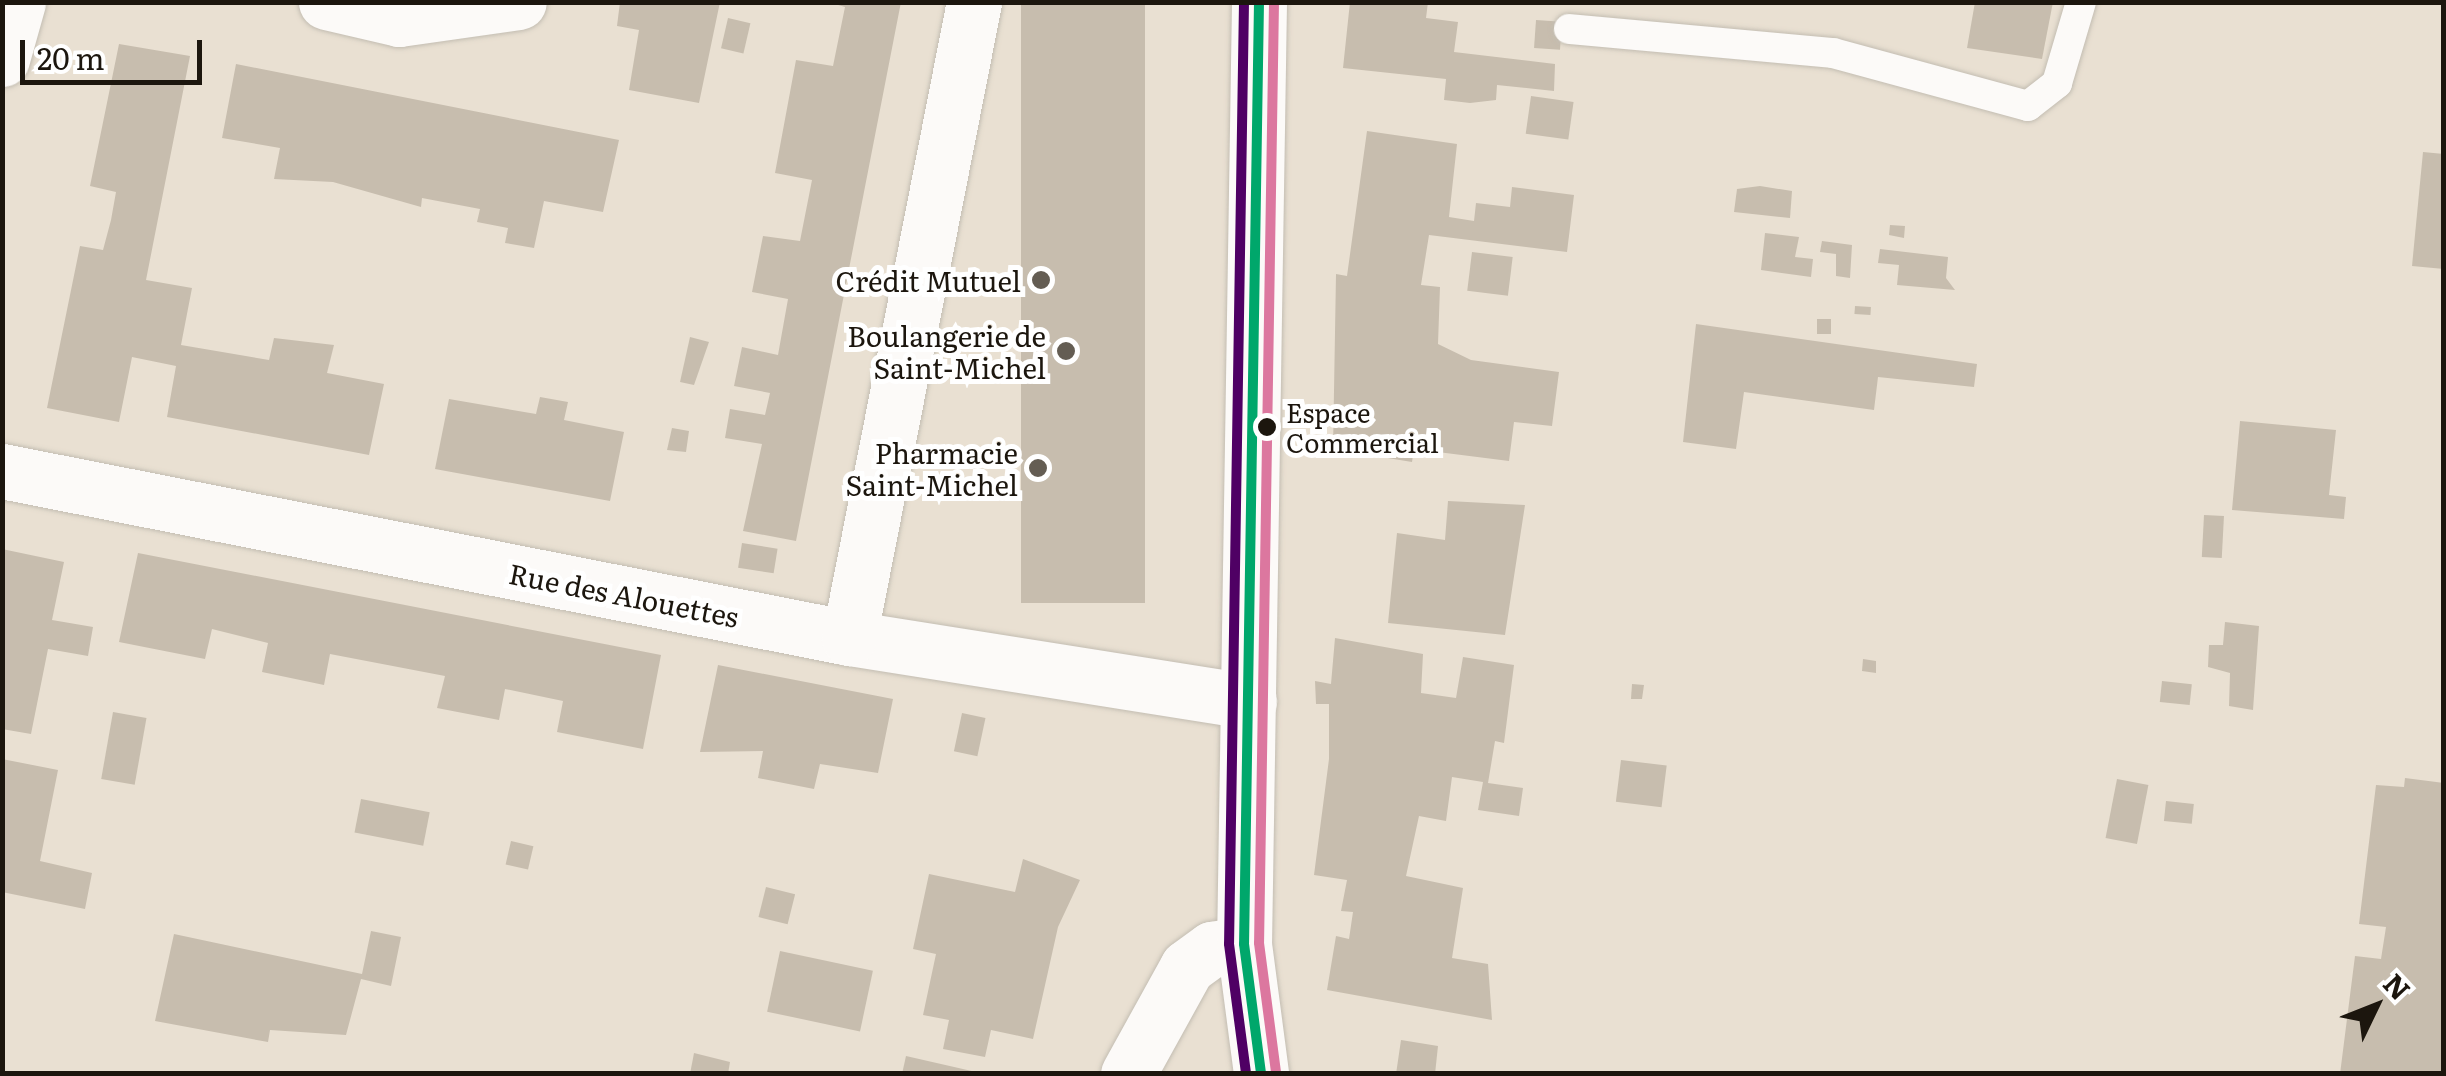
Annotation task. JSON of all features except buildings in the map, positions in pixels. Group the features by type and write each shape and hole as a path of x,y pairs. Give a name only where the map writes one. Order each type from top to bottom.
{"street":[{"path":"2,60 18,2"},
{"path":"326,2 400,19 519,2"},
{"path":"849,638 974,2"},
{"path":"1259,2 1244,944 1262,1074"},
{"name":"Rue des Alouettes","path":"2,471 849,638 1249,701"},
{"path":"1128,1074 1187,966 1212,949 1244,944"}],"lane":[{"path":"1569,29 1833,53 2028,106 2058,83 2081,2"}],"transit line":[{"path":"1244,2 1229,944 1246,1074"},
{"path":"1259,2 1244,944 1261,1074"},
{"path":"1274,2 1259,943 1276,1072"}],"place":[{"name":"Crédit Mutuel","path":"1041,280"},
{"name":"Boulangerie de Saint-Michel","path":"1066,351"},
{"name":"Espace Commercial","path":"1267,427"},
{"name":"Pharmacie Saint-Michel","path":"1038,468"}]}
